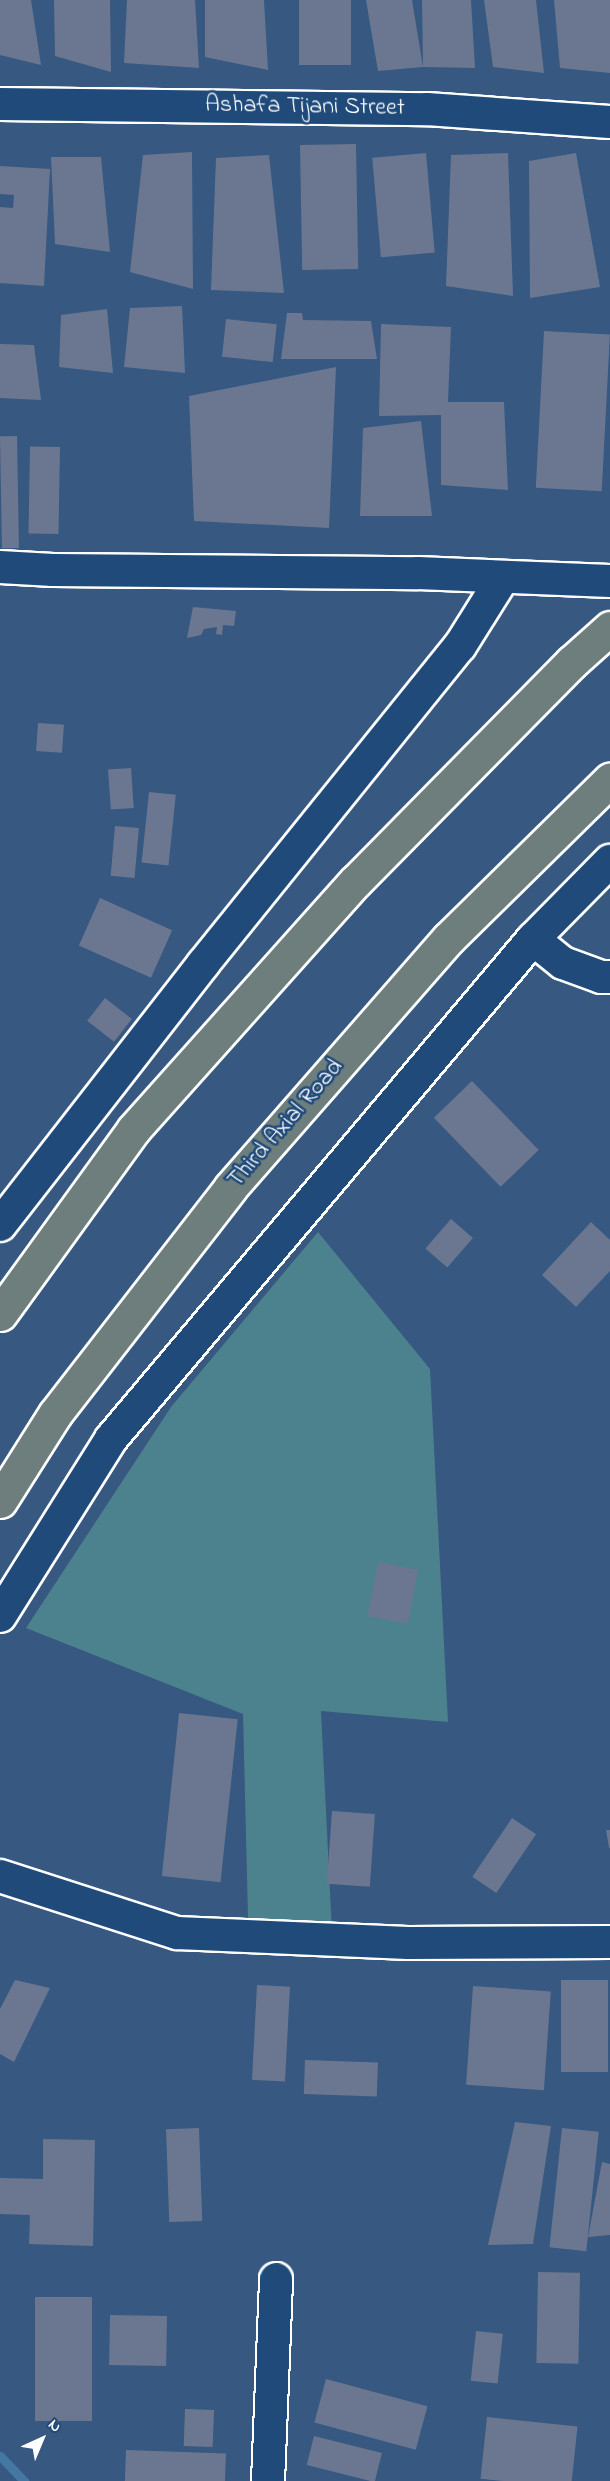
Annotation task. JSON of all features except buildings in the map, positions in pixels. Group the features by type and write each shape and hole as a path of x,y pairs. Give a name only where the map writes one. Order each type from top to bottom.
{"highway":[{"path":"0,1314 141,1121 356,881 572,662 610,628"},
{"name":"Third Axial Road","path":"0,1501 55,1414 230,1188 449,938 610,780"}],"street":[{"name":"Ashafa Tijani Street","path":"0,104 427,109 610,122"},
{"path":"0,567 53,570 418,573 502,579 610,581"},
{"path":"0,1225 203,964 453,655 502,579"},
{"path":"0,1616 111,1439 533,939 610,861"},
{"path":"533,939 563,963 601,977 610,977"},
{"path":"0,1876 177,1933 408,1943 610,1942"},
{"path":"268,2481 276,2279"}],"green space":[{"path":"318,1232 430,1369 448,1722 321,1711 332,1932 248,1918 243,1714 26,1628 171,1407"}],"waterway":[{"path":"0,2456 24,2481"}]}
